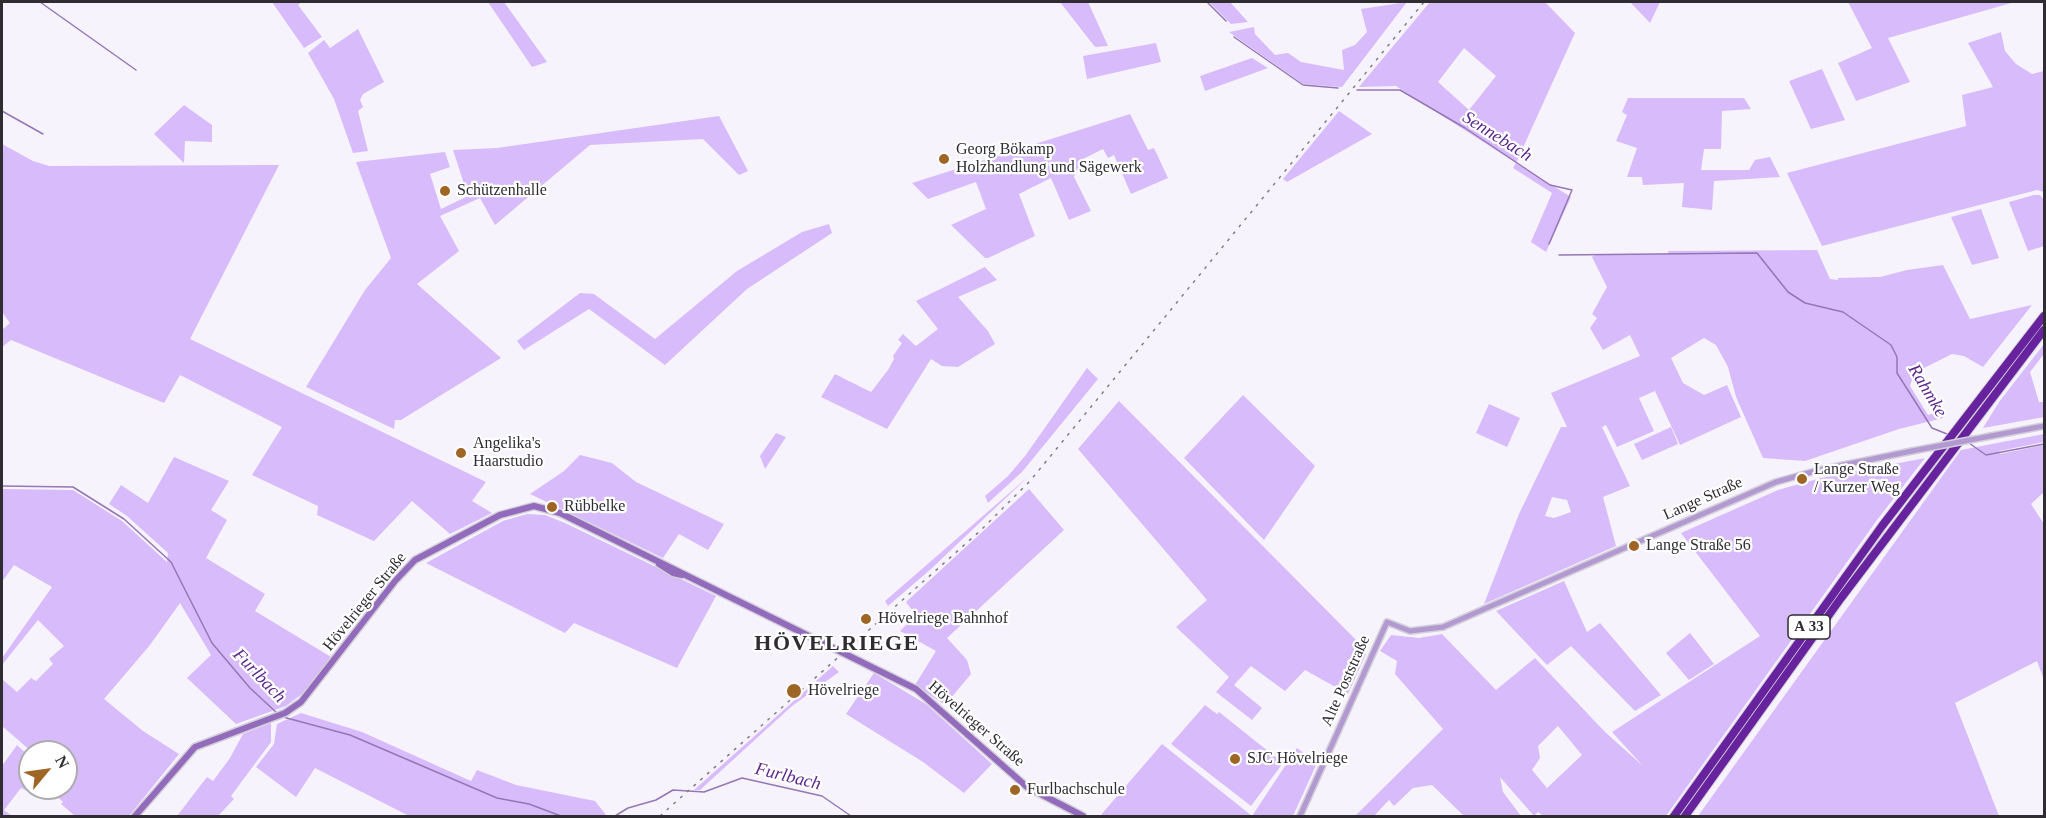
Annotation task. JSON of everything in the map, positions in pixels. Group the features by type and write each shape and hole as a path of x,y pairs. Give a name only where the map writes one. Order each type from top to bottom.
{"highway":[{"name":"A 33","path":"1674,816 1876,534 2044,316"},
{"name":"A 33","path":"1685,816 1792,665 1961,437 2044,330"}],"main road":[{"name":"Hövelrieger Straße","path":"135,816 195,747 285,713 309,694 407,567 422,555 500,515 525,507 542,507 560,513 916,689 1025,786 1083,816"}],"street":[{"name":"Lange Straße","path":"1386,622 1410,631 1443,627 1776,482 1819,470 2044,426"},
{"name":"Alte Poststraße","path":"1300,816 1386,622"}],"shaded area":[{"path":"272,2 302,2 298,5 322,37 304,48"},
{"path":"488,2 504,2 547,62 532,67"},
{"path":"1060,2 1088,2 1108,46 1095,47"},
{"path":"1209,2 1230,2 1248,22 1231,24"},
{"path":"1407,2 1342,87 1303,84 1229,32 1254,27 1255,34 1275,55 1288,53 1301,62 1344,70 1342,50 1355,45 1367,32 1361,9"},
{"path":"1430,2 1545,2 1575,33 1516,163 1396,86 1359,87","holes":["1464,48 1496,76 1469,110 1438,82"]},
{"path":"1630,2 1660,2 1650,23"},
{"path":"1848,2 2015,2 1888,38 1910,82 1856,101 1838,63 1872,48"},
{"path":"358,29 384,82 363,94 360,100 363,107 358,111 368,151 353,153 334,99 308,53 324,40 330,48"},
{"path":"2001,32 2005,51 2016,64 2032,74 2044,71 2044,192 2037,190 1822,246 1787,173 1966,126 1962,95 1993,87 1968,43"},
{"path":"1156,43 1161,62 1087,79 1083,56"},
{"path":"1252,58 1268,68 1205,91 1200,76"},
{"path":"1822,69 1845,120 1811,129 1789,81"},
{"path":"1628,98 1744,98 1751,109 1722,111 1721,149 1704,149 1701,170 1749,170 1755,160 1770,157 1780,177 1714,181 1712,210 1682,207 1684,183 1643,185 1642,177 1627,177 1637,148 1616,141 1627,115 1622,112"},
{"path":"184,105 212,125 212,142 185,141 184,163 154,134"},
{"path":"1339,111 1372,134 1287,182 1283,179"},
{"path":"1130,114 1148,150 1154,148 1168,178 1131,194 1114,155 1108,158 1103,149 1083,159 1086,166 1076,171 1074,177 1091,211 1069,220 1051,178 1019,194 1035,236 988,258 985,258 951,225 986,209 976,182 928,199 912,183"},
{"path":"719,116 748,171 739,175 703,139 590,145 495,225 480,198 440,216 459,251 417,284 501,358 401,420 395,420 394,429 306,387 365,290 391,258 356,162 445,152 450,167 430,174 441,209 468,196 453,150 497,148"},
{"path":"2,144 33,161 49,166 279,165 190,339 486,482 472,501 492,513 450,534 412,501 374,541 317,515 318,506 252,475 282,427 180,375 164,403 11,340 2,347 2,330 10,323 2,312"},
{"path":"1516,163 1571,197 1546,252 1531,242 1552,193 1513,168"},
{"path":"2040,195 2044,200 2044,246 2028,251 2009,202"},
{"path":"1981,209 1999,258 1972,265 1951,217"},
{"path":"829,224 832,233 747,289 665,365 589,309 524,350 517,341 580,293 594,294 655,339 737,271 802,232"},
{"path":"1817,250 1830,279 1838,280 1838,278 1880,277 1907,270 1943,265 1970,319 2032,305 1983,367 1964,356 1952,354 1914,373 1910,386 1928,415 1942,411 1943,418 1899,429 1805,461 1763,458 1736,397 1728,367 1716,345 1704,338 1671,358 1683,383 1704,395 1727,385 1741,417 1680,445 1655,391 1639,398 1654,431 1617,447 1606,425 1602,427 1630,486 1603,497 1616,546 1484,604 1519,514 1561,427 1567,427 1551,393 1640,356 1630,335 1603,350 1590,328 1597,318 1592,314 1607,287 1592,257 1595,255 1669,254 1668,251","holes":["1552,497 1567,500 1571,512 1554,518 1545,516"]},
{"path":"985,267 997,280 958,297 988,331 995,344 958,367 942,366 931,359 887,429 821,397 835,374 871,392 888,370 894,359 893,356 902,343 898,340 903,334 916,346 938,329 916,301"},
{"path":"2044,344 2044,354 2030,372 2039,402 2044,402 2044,417 1983,428 1999,402"},
{"path":"1087,368 1098,379 1022,472 988,503 985,496 1008,476 1025,456"},
{"path":"1243,395 1315,466 1264,540 1184,458"},
{"path":"1119,401 1365,649 1366,654 1348,694 1305,670 1285,691 1251,666 1234,685 1262,708 1252,720 1216,692 1229,677 1176,627 1207,600 1078,449"},
{"path":"1489,404 1520,418 1507,447 1476,433"},
{"path":"1671,427 1678,444 1642,460 1634,444"},
{"path":"776,433 786,437 765,469 760,456"},
{"path":"2044,434 2044,442 1999,451 2000,454 2044,445 2044,492 2031,504 2044,524 2044,680 2037,661 1955,703 1999,816 1698,816 1961,450"},
{"path":"580,455 612,463 636,482 724,524 708,550 679,534 663,558 530,494 564,471"},
{"path":"174,457 229,481 211,510 227,520 206,558 265,594 255,611 331,657 307,690 286,706 236,724 187,678 211,655 180,603 150,645 104,699 143,731 179,754 129,816 75,816 61,804 63,802 61,800 78,800 78,740 18,740 2,726 2,679 17,692 31,678 36,681 53,664 49,659 64,646 38,620 2,665 2,658 52,587 14,565 2,582 2,489 73,490 122,521 167,562 168,553 127,516 109,504 121,485 148,503"},
{"path":"1925,458 1877,520 1666,816 1543,816 1538,812 1534,816 1500,777 1503,792 1521,816 1464,816 1432,785 1413,788 1394,806 1389,800 1374,816 1355,816 1443,729 1395,674 1397,661 1380,651 1391,635 1419,638 1442,634 1496,690 1535,658 1605,732 1643,766 1612,732 1760,636 1681,533 1778,490 1821,478","holes":["1558,726 1582,755 1547,788 1532,770 1540,758 1538,746"]},
{"path":"1029,476 931,569 888,606 885,601"},
{"path":"1029,489 1064,530 947,638 967,660 971,674 945,705 915,685 936,651 900,631 916,615 906,602"},
{"path":"527,514 545,515 565,523 716,596 677,668 574,623 565,633 426,563 503,521"},
{"path":"1564,581 1587,632 1600,623 1661,695 1635,711 1571,646 1547,665 1496,611"},
{"path":"1690,633 1714,664 1689,680 1666,653"},
{"path":"833,666 839,672 792,706 700,790 694,790"},
{"path":"874,673 926,704 992,764 964,793 923,762 846,714"},
{"name":"SJC Hövelriege","path":"1205,705 1217,714 1219,712 1283,763 1251,806 1171,744"},
{"path":"301,713 362,732 471,781 477,770 516,785 595,801 607,816 409,816 315,768 296,797 256,767 274,744 277,724"},
{"path":"271,723 271,742 231,796 234,799 218,816 177,816 207,777 213,781 230,758 243,734"},
{"path":"1162,744 1252,816 1100,816"},
{"path":"17,745 18,792 4,810 12,816 2,816 2,766"},
{"path":"1297,748 1317,763 1293,816 1252,816"}],"waterway":[{"path":"40,2 136,70"},
{"name":"Sennebach","path":"1207,2 1226,21"},
{"name":"Sennebach","path":"1234,37 1303,85 1338,88"},
{"name":"Sennebach","path":"1357,90 1400,90 1465,128 1550,185 1572,190 1549,244"},
{"path":"2,111 43,134"},
{"name":"Rahmke","path":"1559,255 1757,253 1788,292 1805,303 1843,312 1891,345 1897,357 1897,373 1932,428 1947,434"},
{"name":"Rahmke","path":"1969,443 1986,455 2044,444"},
{"name":"Furlbach","path":"2,486 73,487 124,519 171,562 212,643 250,688 277,713"},
{"name":"Furlbach","path":"283,717 350,735 497,798 529,804 561,816"},
{"name":"Furlbach","path":"615,816 628,808 656,800 673,790 704,792 742,778 822,796 851,816"}],"railway":[{"path":"660,816 980,531 1030,481 1424,2"}],"place":[{"name":"Georg Bökamp Holzhandlung und Sägewerk","path":"944,159"},
{"name":"Schützenhalle","path":"445,191"},
{"name":"Angelika's Haarstudio","path":"461,453"},
{"name":"Lange Straße / Kurzer Weg","path":"1802,479"},
{"name":"Rübbelke","path":"552,507"},
{"name":"Lange Straße 56","path":"1634,546"},
{"name":"Hövelriege Bahnhof","path":"866,619"},
{"name":"Hövelriege","path":"794,691"},
{"name":"SJC Hövelriege","path":"1235,759"},
{"name":"Furlbachschule","path":"1015,790"}],"district":[{"name":"HÖVELRIEGE","path":"837,644"}]}
